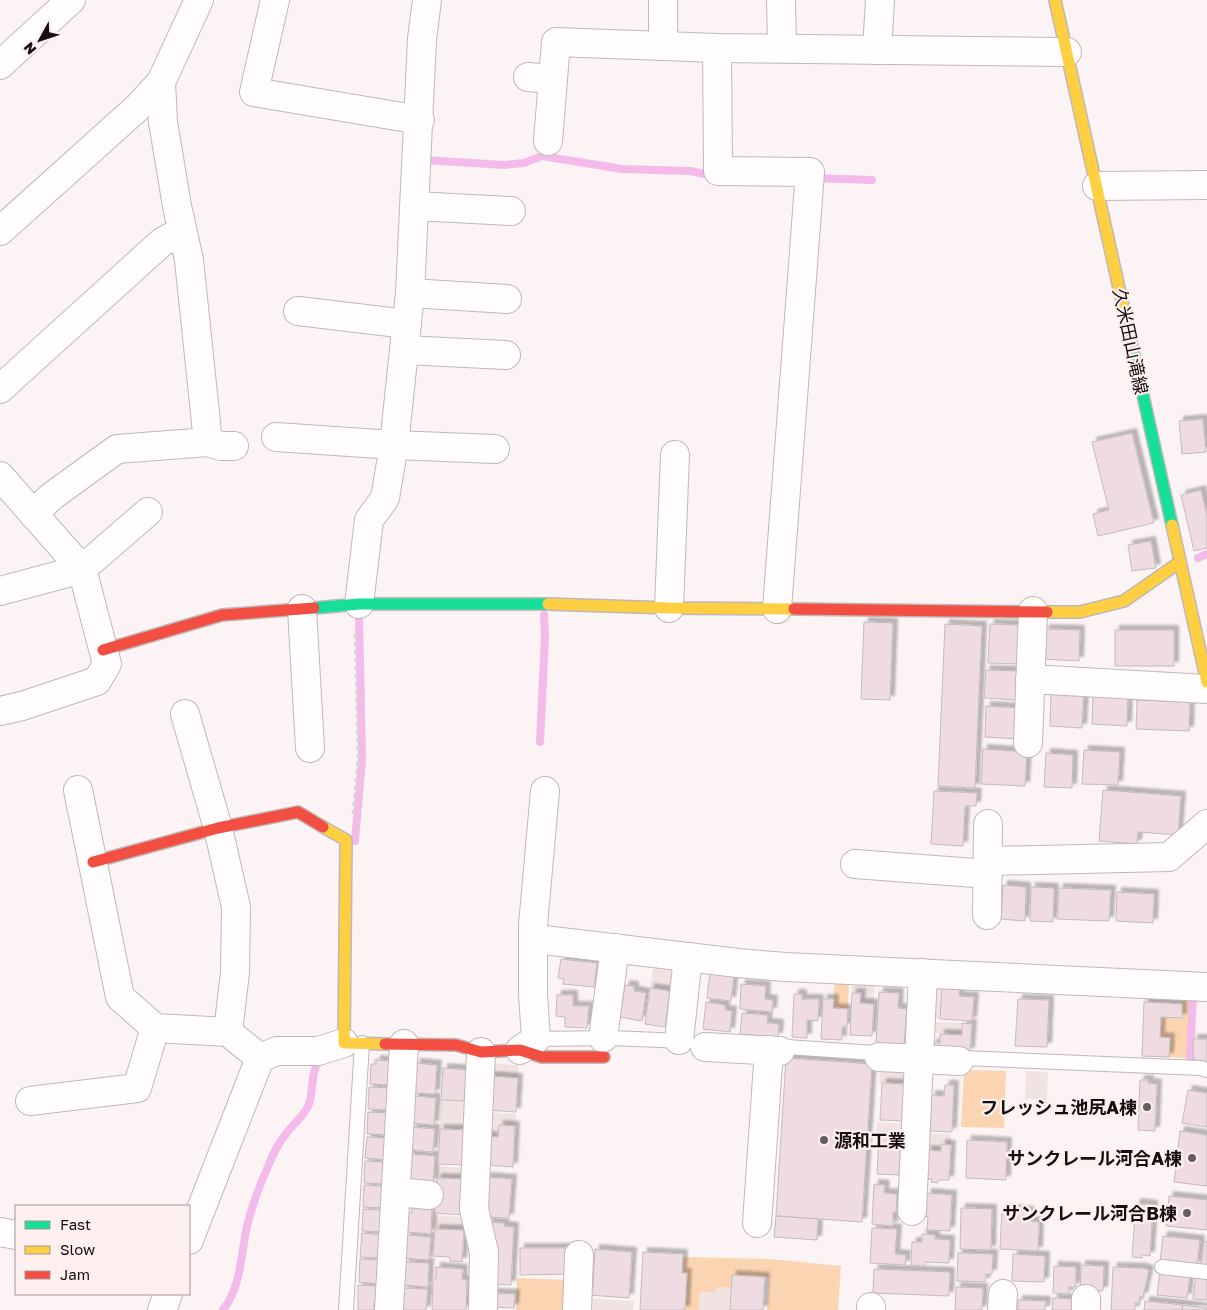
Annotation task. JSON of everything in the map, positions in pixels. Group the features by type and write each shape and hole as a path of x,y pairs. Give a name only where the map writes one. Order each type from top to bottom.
{"street":[{"path":"0,65 71,0"},
{"path":"0,231 137,108 161,82 199,0"},
{"path":"275,0 254,92 420,120"},
{"path":"359,604 369,520 385,498 394,445 410,293 420,120 422,39 428,0"},
{"path":"663,0 663,46"},
{"path":"781,0 782,48"},
{"path":"877,50 880,0"},
{"name":"久米田山滝線","path":"1055,0 1207,682"},
{"path":"548,141 540,78 556,42 717,48 1066,52"},
{"path":"717,48 718,171 810,172 777,609"},
{"path":"33,514 52,496 117,449 221,444 163,122 161,82"},
{"path":"1097,186 1207,185"},
{"path":"415,206 512,212"},
{"path":"0,389 162,242 182,231"},
{"path":"410,293 507,299"},
{"path":"298,312 405,337 506,355"},
{"path":"276,437 394,445 495,449"},
{"path":"669,608 675,455"},
{"path":"0,476 82,569 107,664 97,681 22,706 0,711"},
{"path":"0,591 82,569 148,512"},
{"path":"103,650 222,615 359,604 563,604 669,608 1080,612 1124,601 1180,562"},
{"path":"302,609 310,748"},
{"path":"1028,743 1033,611"},
{"path":"1030,679 1207,689"},
{"path":"185,714 218,828 236,907 234,972 228,1032"},
{"path":"78,790 120,997 155,1028 228,1032 260,1058"},
{"path":"528,1045 534,994 532,925 545,791"},
{"path":"93,862 218,828 298,812 346,840 353,1043"},
{"path":"987,915 988,824"},
{"path":"855,864 989,867 1169,856 1207,824"},
{"path":"544,940 688,957 784,979 923,973 1207,987"},
{"path":"190,1237 260,1058 277,1051 318,1051 353,1043 456,1045 481,1052 528,1045 542,1057 604,1048 615,948"},
{"path":"679,1040 688,957"},
{"path":"912,1210 923,973"},
{"path":"30,1100 137,1088 155,1028"},
{"path":"389,1310 404,1044"},
{"path":"705,1047 775,1051 757,1223"},
{"path":"481,1052 474,1209 484,1252 483,1310"},
{"path":"879,1057 960,1061"},
{"path":"396,1192 429,1195"},
{"path":"0,1232 15,1235"},
{"path":"577,1310 579,1255"}],"lane":[{"path":"528,1045 604,1048 679,1040 700,1043 705,1047"},
{"path":"346,1310 353,1043"},
{"path":"775,1051 786,1047 875,1053 879,1057"},
{"path":"960,1061 963,1058 1182,1067 1207,1070"},
{"path":"1162,1267 1207,1272"}],"path":[{"path":"346,840 352,832 358,758 355,616 359,604"}],"shaded area":[{"path":"654,961 674,964 670,991 650,988"},
{"path":"835,979 849,979 848,1009 833,1008"},
{"path":"852,980 875,981 874,1004 860,1003 861,993 852,993"},
{"path":"932,985 942,988 940,1019 930,1018"},
{"path":"1145,991 1183,993 1183,1004 1144,1002"},
{"path":"1183,993 1190,993 1188,1058 1169,1057 1170,1038 1160,1037 1161,1017 1182,1018"},
{"path":"930,1022 962,1023 962,1035 930,1033"},
{"path":"490,1063 518,1065 518,1078 489,1076"},
{"path":"880,1065 897,1066 908,1079 908,1084 879,1083"},
{"path":"964,1070 1006,1071 1004,1128 961,1127"},
{"path":"1026,1071 1048,1072 1047,1100 1025,1099"},
{"path":"441,1100 469,1101 467,1130 440,1129"},
{"path":"487,1112 516,1114 515,1126 499,1125 498,1137 485,1136"},
{"path":"877,1122 905,1124 904,1138 876,1137"},
{"path":"926,1133 951,1134 951,1145 941,1144 941,1151 925,1150"},
{"path":"438,1166 466,1168 465,1179 437,1178"},
{"path":"435,1215 465,1217 464,1230 435,1229"},
{"path":"683,1257 770,1259 841,1266 838,1310 767,1310 769,1277 732,1275 731,1288 716,1287 715,1292 700,1292 699,1310 685,1310 687,1273 682,1273"},
{"path":"517,1278 568,1280 566,1310 516,1310"},
{"path":"715,1287 731,1288 730,1310 699,1310 700,1292 715,1292"},
{"path":"587,1298 634,1301 633,1310 587,1310"}],"building":[{"path":"1203,419 1206,452 1182,454 1179,421"},
{"path":"1132,433 1154,523 1098,536 1093,514 1109,510 1092,442"},
{"path":"1201,490 1207,515 1207,548 1194,551 1181,495"},
{"path":"1151,541 1156,568 1132,571 1128,545"},
{"path":"864,622 893,623 890,700 861,699"},
{"path":"945,624 982,626 975,788 938,786"},
{"path":"990,624 1021,625 1019,664 988,663"},
{"path":"1045,629 1080,630 1079,661 1043,659"},
{"path":"1115,630 1174,630 1174,666 1115,666"},
{"path":"986,670 1018,671 1017,700 984,698"},
{"path":"1051,693 1084,694 1082,728 1050,726"},
{"path":"1093,694 1128,695 1127,726 1092,724"},
{"path":"1137,700 1190,702 1189,731 1136,729"},
{"path":"986,706 1019,708 1018,739 985,737"},
{"path":"983,749 1027,752 1025,786 981,784"},
{"path":"1084,750 1120,752 1118,785 1082,784"},
{"path":"1046,753 1073,755 1072,788 1044,787"},
{"path":"1103,790 1181,796 1178,835 1138,832 1137,844 1099,841"},
{"path":"934,791 977,793 976,806 965,806 963,846 931,844"},
{"path":"1003,885 1026,887 1025,921 1001,919"},
{"path":"1031,887 1054,888 1053,922 1030,921"},
{"path":"1059,888 1111,890 1109,921 1057,919"},
{"path":"1117,892 1154,894 1153,923 1116,921"},
{"path":"561,959 597,963 594,987 563,984 564,979 558,978"},
{"path":"710,973 734,976 731,1001 707,998"},
{"path":"741,984 766,986 765,999 773,1000 772,1012 740,1009"},
{"path":"625,985 634,986 634,991 646,993 642,1021 620,1017"},
{"path":"650,988 670,991 665,1027 645,1024"},
{"path":"942,988 960,989 959,996 974,997 972,1021 940,1019"},
{"path":"879,992 899,993 898,1008 907,1009 904,1045 876,1043"},
{"path":"852,993 861,993 860,1003 874,1004 872,1036 850,1035"},
{"path":"794,994 802,994 802,999 819,999 818,1021 807,1020 807,1038 792,1037"},
{"path":"557,995 573,995 573,1006 589,1006 587,1028 565,1027 565,1017 556,1016"},
{"path":"823,999 834,999 833,1008 848,1009 847,1027 842,1027 842,1040 821,1039"},
{"path":"1018,999 1049,1000 1047,1047 1015,1046"},
{"path":"706,1002 725,1005 725,1010 732,1011 730,1032 703,1029"},
{"path":"1144,1002 1182,1004 1182,1018 1161,1017 1160,1037 1170,1038 1169,1057 1142,1056"},
{"path":"742,1013 768,1015 767,1023 779,1024 778,1037 740,1034"},
{"path":"962,1023 972,1024 970,1052 932,1049 933,1043 940,1043 940,1034 962,1035"},
{"path":"1193,1039 1207,1039 1207,1064 1193,1059"},
{"name":"源和工業","path":"786,1058 872,1064 862,1222 776,1216"},
{"path":"376,1060 392,1061 391,1085 370,1084 371,1064 376,1064"},
{"path":"416,1063 437,1065 435,1094 414,1093"},
{"path":"443,1068 470,1070 469,1101 441,1100"},
{"path":"489,1076 518,1078 516,1112 487,1110"},
{"name":"フレッシュ池尻A棟","path":"1140,1080 1149,1080 1148,1083 1157,1084 1155,1131 1138,1130"},
{"path":"882,1083 905,1084 903,1121 880,1120"},
{"path":"945,1085 954,1085 952,1132 929,1131 931,1095 944,1096"},
{"path":"369,1087 390,1088 389,1110 368,1109"},
{"path":"1188,1090 1207,1093 1207,1127 1182,1123"},
{"path":"414,1096 436,1098 434,1125 412,1123"},
{"path":"368,1112 389,1113 388,1135 367,1134"},
{"path":"499,1125 515,1126 513,1167 485,1165 487,1136 498,1137"},
{"path":"412,1127 435,1129 433,1152 410,1150"},
{"path":"440,1129 467,1130 465,1165 438,1164"},
{"name":"サンクレール河合A棟","path":"1180,1131 1207,1135 1207,1186 1174,1182"},
{"path":"367,1137 388,1138 386,1160 365,1158"},
{"path":"879,1137 901,1138 899,1175 877,1174"},
{"path":"967,1140 1007,1142 1006,1180 966,1178"},
{"path":"941,1144 951,1145 949,1180 938,1180 938,1183 931,1182 932,1179 926,1179 927,1150 941,1151"},
{"path":"409,1154 435,1156 433,1183 409,1181"},
{"path":"365,1161 386,1162 385,1184 364,1183"},
{"path":"486,1177 512,1179 509,1218 483,1217"},
{"path":"437,1178 465,1179 463,1215 435,1213"},
{"path":"874,1184 885,1185 884,1193 897,1194 896,1212 893,1212 893,1226 872,1224"},
{"path":"364,1185 385,1186 384,1208 363,1207"},
{"path":"927,1193 952,1195 950,1231 927,1230"},
{"name":"サンクレール河合B棟","path":"1169,1196 1207,1200 1207,1230 1166,1226"},
{"path":"1136,1203 1153,1205 1150,1256 1142,1255 1142,1258 1132,1257"},
{"path":"412,1206 432,1207 431,1234 407,1232 408,1213 412,1213"},
{"path":"961,1208 992,1209 991,1250 960,1249"},
{"path":"363,1209 384,1210 383,1232 362,1231"},
{"path":"1002,1209 1030,1211 1030,1221 1039,1222 1038,1251 1000,1249"},
{"path":"776,1216 818,1219 817,1240 774,1237"},
{"path":"488,1222 504,1223 504,1226 514,1227 511,1285 490,1284"},
{"path":"872,1228 897,1229 895,1254 906,1255 905,1265 870,1263"},
{"path":"435,1229 464,1230 462,1262 450,1261 450,1257 433,1256"},
{"path":"362,1233 383,1235 382,1258 360,1257"},
{"path":"922,1234 935,1235 935,1239 950,1240 949,1263 925,1262 925,1266 911,1265 912,1242 922,1242"},
{"path":"406,1235 431,1237 429,1260 405,1258"},
{"path":"1163,1236 1200,1240 1197,1266 1160,1262"},
{"path":"1204,1241 1207,1242 1207,1267 1201,1267"},
{"path":"520,1248 567,1248 568,1274 520,1275"},
{"path":"595,1249 632,1252 629,1298 589,1295 589,1287 593,1287"},
{"path":"643,1252 683,1254 682,1273 687,1273 685,1310 640,1310"},
{"path":"958,1253 993,1254 992,1274 986,1274 985,1282 957,1281"},
{"path":"1013,1254 1045,1256 1044,1282 1012,1281"},
{"path":"360,1259 381,1260 380,1284 359,1282"},
{"path":"405,1262 429,1263 428,1287 403,1285"},
{"path":"1081,1265 1104,1266 1103,1291 1080,1290"},
{"path":"1054,1266 1076,1267 1076,1287 1069,1287 1069,1294 1053,1293"},
{"path":"436,1267 463,1269 462,1280 467,1280 466,1310 432,1310 433,1279 436,1279"},
{"path":"1113,1267 1149,1270 1143,1297 1140,1296 1139,1303 1135,1303 1135,1310 1111,1310"},
{"path":"874,1269 950,1272 949,1296 873,1293"},
{"path":"1160,1270 1190,1274 1187,1298 1157,1295"},
{"path":"732,1275 765,1277 763,1310 730,1310"},
{"path":"1196,1275 1207,1276 1207,1300 1193,1299"},
{"path":"358,1285 380,1286 379,1302 374,1302 374,1310 358,1310"},
{"path":"956,1287 983,1288 982,1310 955,1310"},
{"path":"403,1288 428,1289 426,1310 402,1310"},
{"path":"492,1293 515,1294 514,1308 491,1307"},
{"path":"1053,1298 1075,1299 1075,1310 1052,1310"},
{"path":"1018,1300 1046,1301 1045,1310 1018,1310"},
{"path":"1145,1301 1183,1305 1182,1310 1144,1310"},
{"path":"1183,1305 1207,1308 1207,1310 1182,1310"}],"waterway":[{"path":"425,165 425,160 504,165 524,163 542,156 622,169 690,171 710,175"},
{"path":"814,178 872,180"},
{"path":"1198,558 1207,554"},
{"path":"355,841 362,759 359,614"},
{"path":"540,742 545,637 544,615"},
{"path":"1190,1060 1193,994"},
{"path":"223,1310 234,1291 240,1270 247,1226 263,1178 279,1144 302,1116 309,1104 314,1072 323,1057"}],"traffic: fast":[{"path":"1127,324 1172,525"},
{"path":"314,608 359,604 548,604"}],"traffic: slow":[{"path":"1055,0 1127,324"},
{"path":"1172,525 1207,682"},
{"path":"1047,612 1080,612 1124,601 1180,562"},
{"path":"548,604 669,608 794,609"},
{"path":"323,827 346,840 344,1043 385,1044"}],"traffic: jam":[{"path":"103,650 222,615 314,608"},
{"path":"794,609 1047,612"},
{"path":"93,862 218,828 298,812 323,827"},
{"path":"385,1044 456,1045 481,1052 520,1050 542,1057 604,1057"}],"place":[{"name":"フレッシュ池尻A棟","path":"1147,1107"},
{"name":"源和工業","path":"824,1140"},
{"name":"サンクレール河合A棟","path":"1192,1158"},
{"name":"サンクレール河合B棟","path":"1187,1213"}]}
